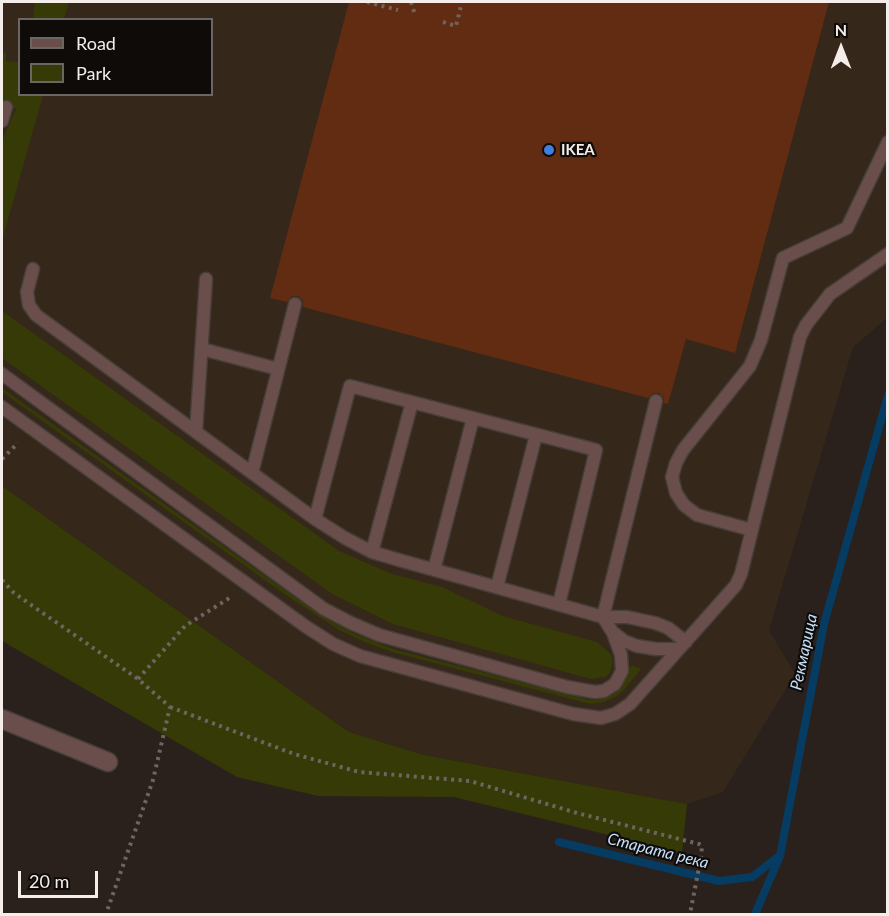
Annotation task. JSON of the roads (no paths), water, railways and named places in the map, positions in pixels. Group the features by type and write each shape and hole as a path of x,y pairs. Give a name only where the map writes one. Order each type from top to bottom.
{"street":[{"path":"2,719 108,762"}],"lane":[{"path":"2,122 6,107"},
{"path":"752,530 697,515 684,505 676,493 672,477 676,464 683,450 750,366 761,340 783,258 847,228 888,142"},
{"path":"2,407 333,644 360,656 573,714 601,718 615,714 630,704 736,585 800,337 806,325 830,294 888,254"},
{"path":"33,269 27,292 28,305 36,315 315,519 345,538 372,552 603,617 627,617 656,623 668,628 682,645"},
{"path":"196,432 206,279"},
{"path":"252,473 295,304"},
{"path":"202,349 278,369"},
{"path":"2,374 324,609 379,635 567,687 595,692 610,688 620,678 622,671 621,655 613,633 603,617 656,400"},
{"path":"315,519 350,386 596,450 559,604"},
{"path":"372,552 412,402"},
{"path":"434,570 473,418"},
{"path":"497,588 536,435"},
{"path":"613,633 624,641 656,649 682,645"}],"waterway":[{"name":"Рекмарица","path":"755,914 780,856 824,624 888,395"},
{"name":"Старата река","path":"559,842 719,881 752,877 778,857"}],"place":[{"name":"IKEA","path":"549,150"}]}
